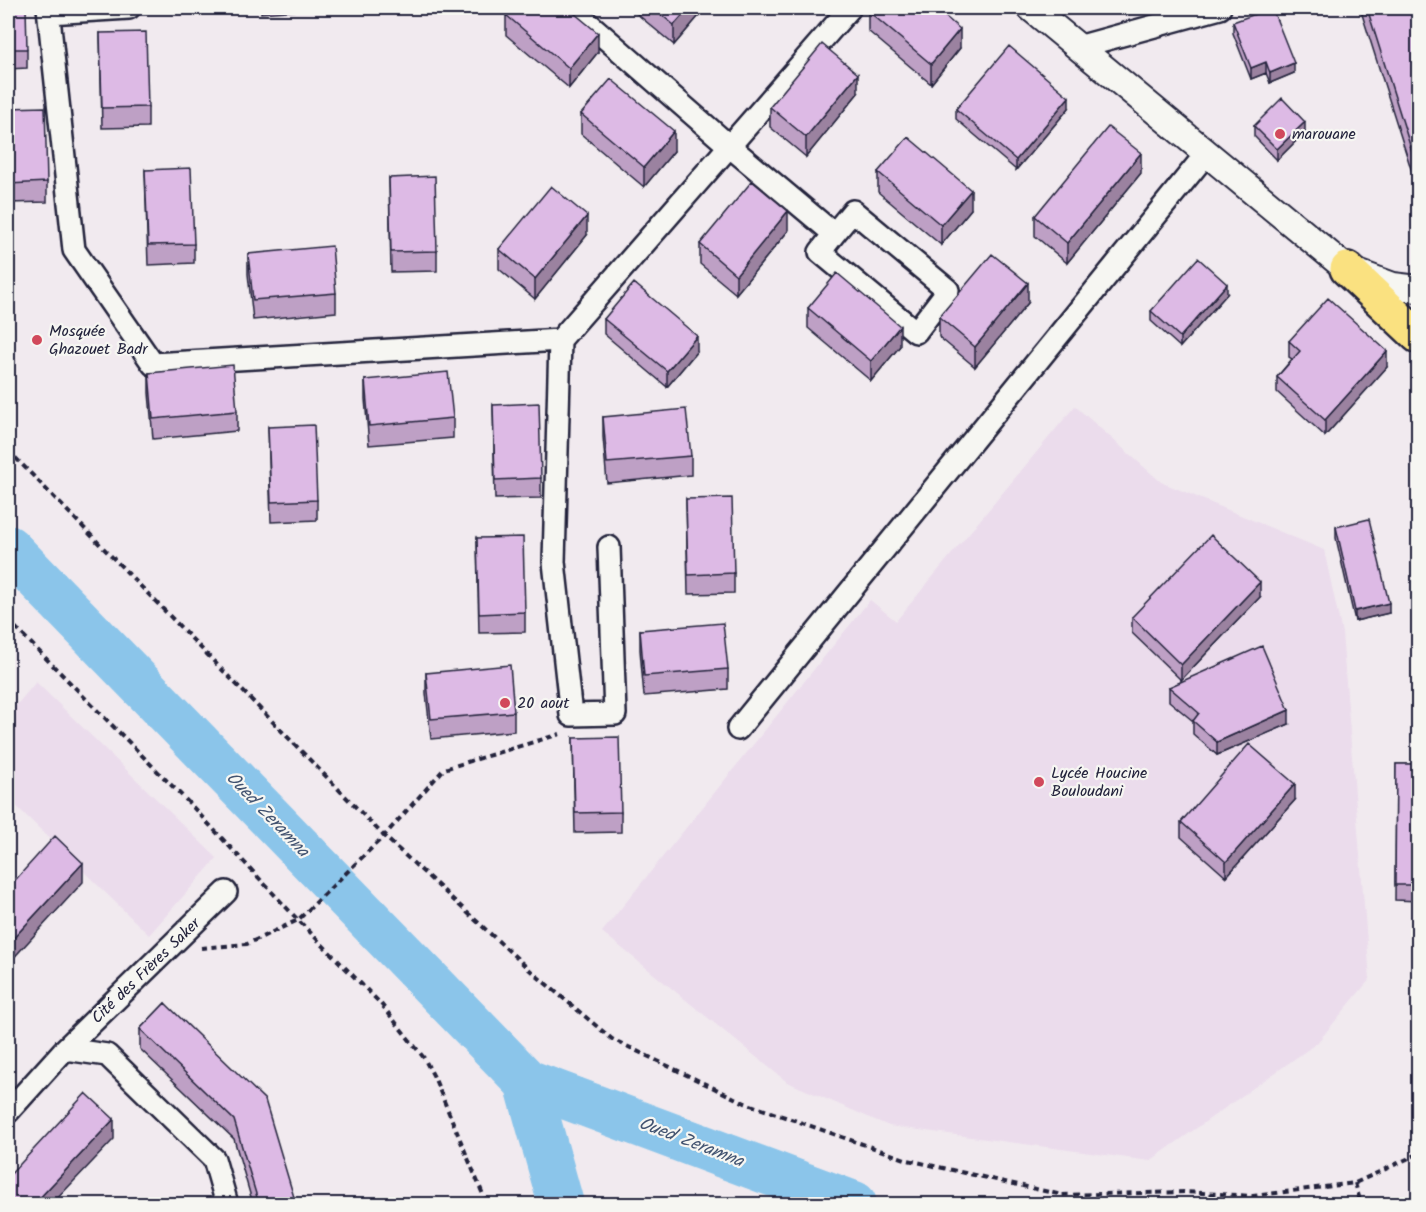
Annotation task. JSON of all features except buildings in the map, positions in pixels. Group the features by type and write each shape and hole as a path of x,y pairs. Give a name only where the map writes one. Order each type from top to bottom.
{"highway":[{"path":"1347,269 1419,336"}],"street":[{"path":"129,8 48,10 74,250 153,364 560,340"},
{"path":"571,8 728,146 834,234"},
{"path":"609,547 615,714 571,715 554,562 560,340 850,8"},
{"path":"1032,8 1347,269 1382,283 1419,289"},
{"path":"1078,47 1220,8"},
{"path":"738,729 1206,154"},
{"path":"853,211 948,290 916,332 820,252 834,234 853,211"},
{"name":"Cité des Frères Saker","path":"8,1112 65,1049 226,892"},
{"path":"65,1049 107,1055 214,1159 226,1204"}],"path":[{"path":"8,450 384,836 532,972 612,1039 745,1103 908,1160 1062,1195 1184,1192 1253,1196 1355,1183 1419,1154"},
{"path":"8,620 190,804 298,921 381,1005 424,1058 487,1204"},
{"path":"165,952 247,944 298,921 384,836 444,769 560,734 571,715"},
{"path":"1355,1183 1361,1204"}],"shaded area":[{"name":"Lycée Houcine Bouloudani","path":"1075,406 1161,482 1324,550 1342,633 1370,979 1317,1043 1150,1161 889,1126 787,1082 602,932 870,600 896,621"},
{"path":"36,682 217,858 149,935 8,798 8,715"}],"waterway":[{"name":"Oued Zeramna","path":"8,548 527,1082 561,1204"},
{"name":"Oued Zeramna","path":"527,1082 854,1204"}],"place":[{"name":"marouane","path":"1280,134"},
{"name":"Mosquée Ghazouet Badr","path":"37,340"},
{"name":"20 aout","path":"505,703"},
{"name":"Lycée Houcine Bouloudani","path":"1039,782"}]}
